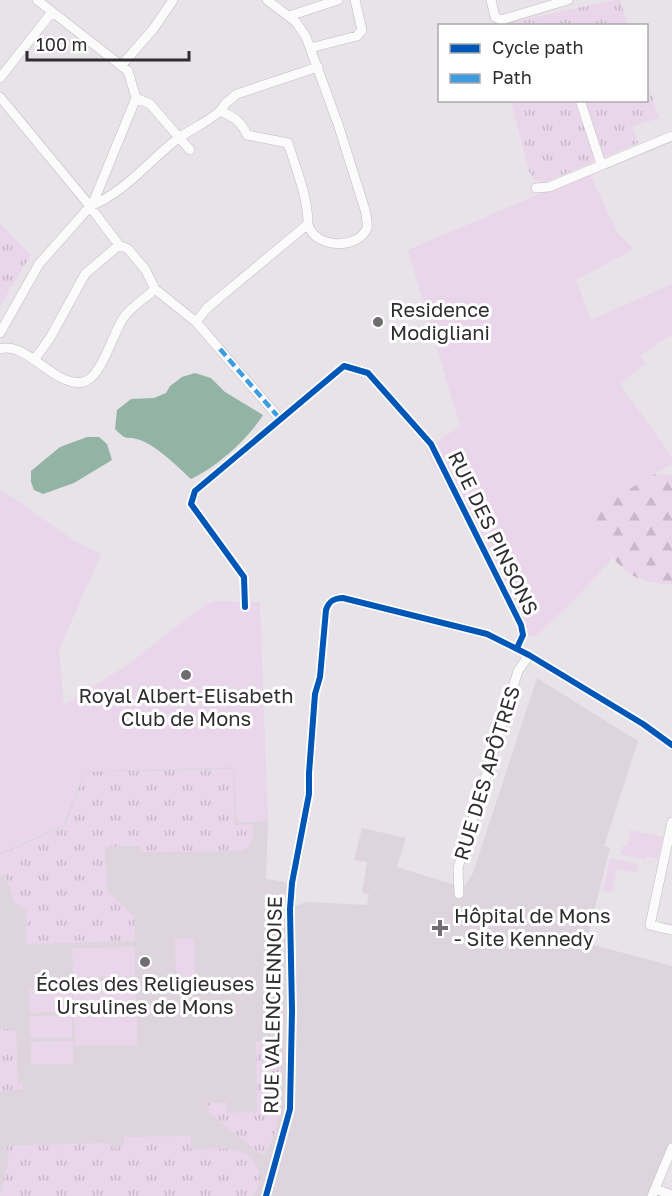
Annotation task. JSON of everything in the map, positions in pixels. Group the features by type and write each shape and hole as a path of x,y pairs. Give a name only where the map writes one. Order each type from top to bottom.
{"street":[{"path":"0,333 39,264 90,206 136,98 128,71 37,0"},
{"path":"121,66 154,28 173,0"},
{"path":"220,111 242,124 247,135 288,143 308,214 309,228 324,243 341,244 362,235 368,226 366,213 318,67 301,29 289,16 267,0"},
{"path":"289,16 338,0"},
{"path":"310,48 357,36 362,30 355,0"},
{"path":"491,0 495,17 501,20 568,0"},
{"path":"0,78 52,12"},
{"path":"90,206 116,192 178,138 212,118 226,102 237,94 318,67"},
{"path":"0,97 120,245 128,249 145,268 155,289 196,322 280,419 195,491 191,504 244,577 245,607"},
{"path":"136,98 150,104 190,150"},
{"path":"581,102 601,164"},
{"path":"536,188 549,187 672,136"},
{"path":"196,322 207,308 308,224"},
{"path":"34,360 43,350 85,274 120,245"},
{"path":"0,349 5,347 17,351 70,382 85,382 94,375 124,317 155,289"},
{"name":"RUE DES PINSONS","path":"280,419 344,366 368,373 430,444 521,625 523,635 517,648"},
{"name":"RUE VALENCIENNOISE","path":"266,1196 290,1109 291,892 307,809 315,694 320,677 326,610 331,601 343,598 487,634 517,648"},
{"path":"517,648 643,724 672,745"},
{"name":"RUE DES APÔTRES","path":"459,894 458,868 518,671 529,655"},
{"path":"672,822 650,925 672,930"},
{"path":"672,1148 654,1193 672,1195"}],"shaded area":[{"path":"195,373 211,378 225,392 263,415 231,452 191,479 153,447 140,440 125,437 115,429 117,410 131,399 154,398 166,393 170,386 182,377"},
{"path":"87,437 99,437 107,444 112,460 74,483 43,494 34,490 31,471 60,447"},
{"path":"537,678 638,741 604,846 610,848 586,943 672,966 672,1149 652,1196 0,1196 0,853 63,825 84,771 235,767 237,822 268,821 266,879 292,883 290,908 306,902 367,905 369,894 362,893 367,862 354,860 362,828 406,838 397,867 458,886 460,893 473,873"}],"green space":[{"path":"620,0 628,24 503,24"},
{"path":"648,84 659,118 632,127 638,143 546,182 538,181 529,172 511,102 648,102"},
{"path":"588,170 617,232 634,249 576,280 591,320 672,284 672,334 640,356 646,363 620,384 672,457 672,464 587,514 612,559 535,637 523,635 426,449 460,426 408,250 542,193 549,187"},
{"path":"0,223 31,255 0,306"},
{"path":"654,474 672,475 672,584 655,583 629,573 610,553 587,514"},
{"name":"Royal Albert-Elisabeth Club de Mons","path":"0,489 75,541 101,554 59,650 64,705 130,663 212,601 260,602 268,821 237,822 234,767 84,771 63,825 0,853"},
{"path":"233,769 235,825 253,824 252,840 249,846 242,851 141,852 140,846 105,847 107,890 134,917 135,941 26,944 26,910 14,902 5,874 0,876 0,855 65,826 85,772"},
{"path":"630,830 663,837 658,859 647,856 646,860 621,854 623,845 628,846"},
{"path":"610,858 638,864 637,873 617,869 612,893 603,891"},
{"path":"194,938 195,978 176,979 175,939"},
{"path":"135,947 135,976 73,977 72,948"},
{"path":"136,980 136,1009 73,1011 73,981"},
{"path":"71,989 72,1012 30,1013 29,990"},
{"path":"137,1012 137,1045 75,1045 74,1013"},
{"path":"72,1015 72,1038 30,1038 30,1016"},
{"path":"0,1029 16,1030 18,1083 23,1083 23,1089 0,1092"},
{"path":"280,1037 279,1112 272,1141 265,1154 260,1154 211,1114 207,1103 226,1102 227,1113 257,1112 256,1042"},
{"path":"73,1041 73,1064 31,1064 31,1042"},
{"path":"191,1136 191,1149 234,1150 252,1159 259,1170 260,1177 257,1190 252,1196 0,1196 9,1160 7,1146 107,1143 115,1149 124,1144 124,1137"}],"marked path":[{"path":"220,349 280,419"}],"cycle path":[{"path":"245,607 244,577 191,504 195,491 344,366 368,373 431,444 521,625 523,635 517,648"},
{"path":"266,1196 290,1109 292,883 309,794 315,694 320,677 326,610 330,602 343,598 487,634 529,655 643,724 672,745"}],"place":[{"name":"Residence Modigliani","path":"378,322"},
{"name":"Royal Albert-Elisabeth Club de Mons","path":"186,675"},
{"name":"Hôpital de Mons - Site Kennedy","path":"440,928"},
{"name":"Écoles des Religieuses Ursulines de Mons","path":"145,962"}]}
